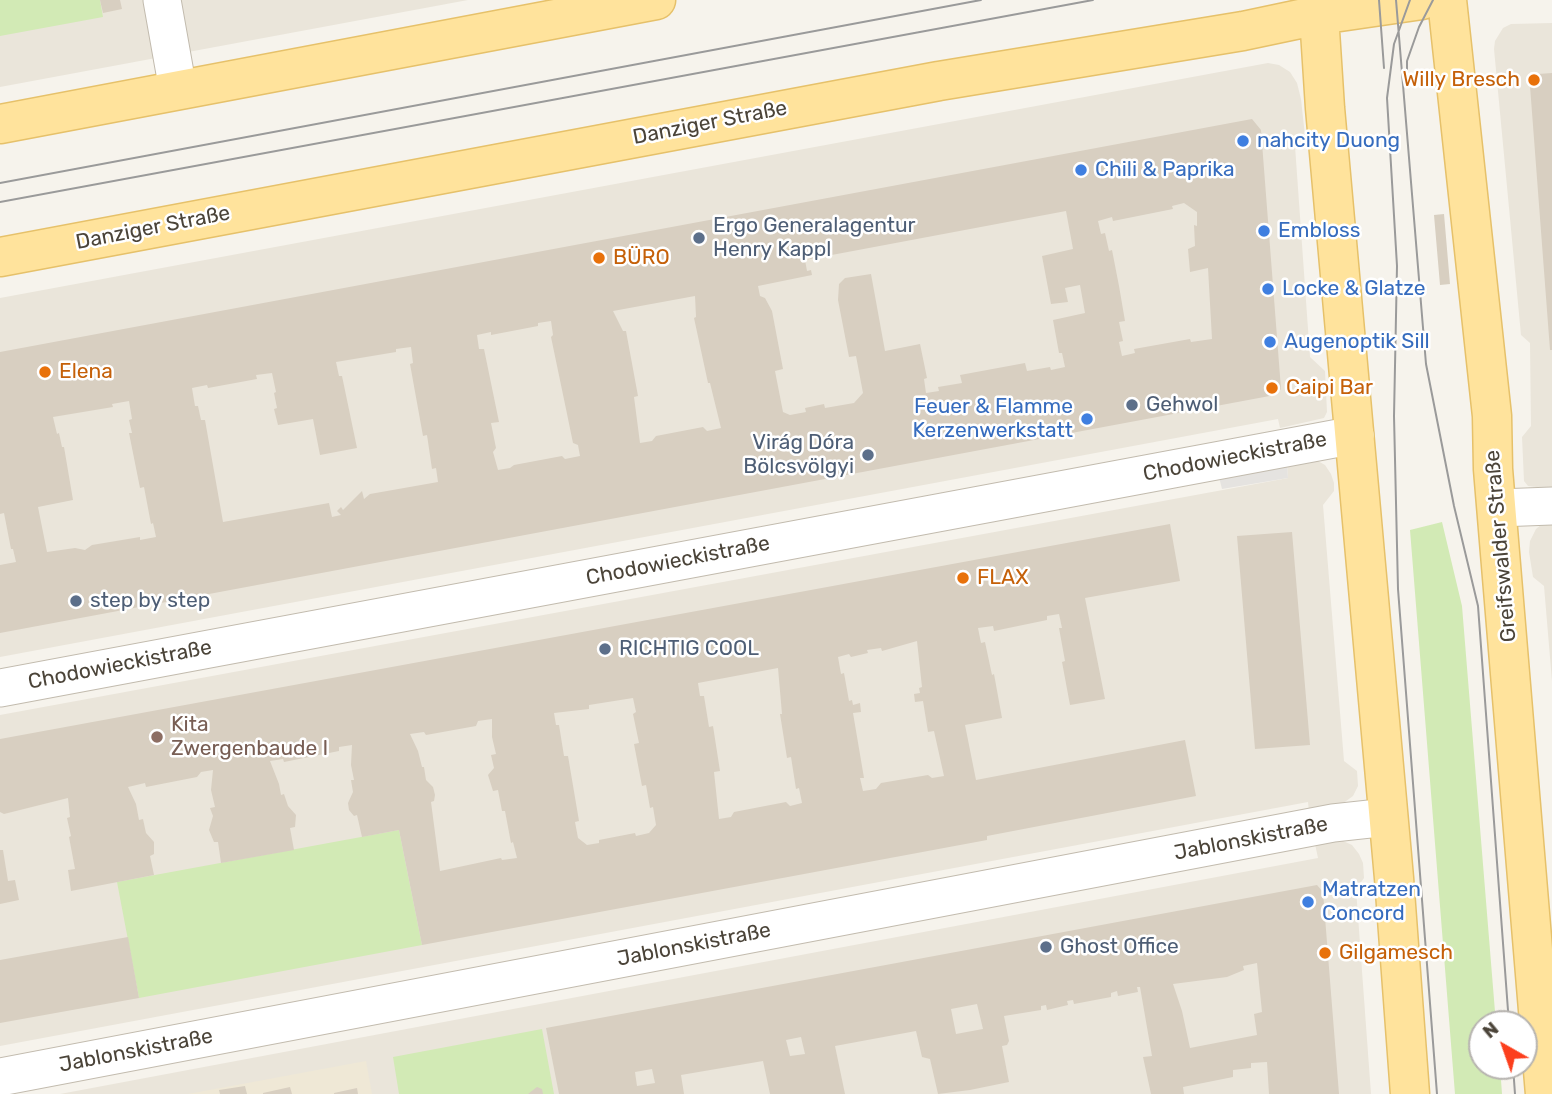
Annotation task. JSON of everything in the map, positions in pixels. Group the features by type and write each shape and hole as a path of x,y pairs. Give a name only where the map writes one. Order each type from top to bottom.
{"main road":[{"path":"0,124 656,0"},
{"name":"Danziger Straße","path":"0,257 939,81 1243,31 1319,7 1422,0"},
{"name":"Greifswalder Straße","path":"1447,0 1492,415 1493,469 1545,1094"},
{"path":"1319,7 1325,108 1410,1094"}],"street":[{"path":"162,0 178,90"},
{"name":"Chodowieckistraße","path":"0,688 1355,435"},
{"path":"1498,508 1552,506"},
{"name":"Jablonskistraße","path":"0,1077 1326,825 1388,817"}],"shaded area":[{"path":"0,0 468,0 0,87"},
{"path":"1552,23 1552,487 1536,487 1528,486 1524,481 1522,437 1531,426 1530,343 1521,335 1494,49 1495,41 1503,28 1511,24"},
{"path":"1268,63 1279,65 1290,72 1297,83 1301,99 1305,136 1295,146 1310,357 1325,371 1327,412 1324,418 1280,428 1278,419 0,657 0,298"},
{"path":"1316,460 1325,465 1334,483 1334,491 1323,505 1344,761 1357,771 1358,786 1353,796 1342,804 1309,812 1308,802 0,1046 0,715 1288,478 1287,463"},
{"path":"1287,463 1288,478 1222,489 1219,477"},
{"path":"1552,521 1552,681 1544,586 1533,577 1529,552 1530,541 1536,529 1543,523"},
{"path":"1343,841 1352,845 1363,863 1364,878 1356,889 1371,1094 60,1094 1318,858 1315,844"},
{"path":"366,1061 372,1094 188,1094"}],"green space":[{"path":"0,0 100,0 103,17 0,36"},
{"path":"1442,522 1462,606 1495,1010 1468,1010 1468,1080 1501,1080 1502,1094 1455,1094 1410,530"},
{"path":"399,830 422,945 139,998 117,882"},
{"path":"542,1029 554,1094 399,1094 393,1057"}],"building":[{"path":"100,0 120,0 122,9 103,13"},
{"path":"1552,73 1550,350 1530,86 1538,74"},
{"path":"1252,119 1261,130 1281,389 1275,395 0,633 0,565 16,562 4,513 0,514 0,352","holes":["1184,203 1197,212 1197,226 1194,225 1195,246 1188,249 1190,272 1208,268 1212,339 1191,342 1190,339 1134,349 1135,353 1122,356 1119,342 1123,341 1119,322 1125,321 1119,286 1112,250 1109,251 1105,233 1101,234 1098,221 1112,217 1113,221 1173,209 1172,206","1066,211 1073,249 1042,256 1051,304 1068,302 1065,288 1080,285 1085,313 1053,320 1059,353 1062,353 1065,367 1027,371 1025,363 960,375 962,383 938,387 939,391 926,393 924,379 927,378 920,344 885,351 871,274 845,278 839,284 838,300 849,357 856,356 863,393 854,403 825,408 824,404 790,415 783,412 775,371 783,369 772,311 765,298 760,296 758,286 812,275 811,270 807,271 805,260","695,296 694,318 721,428 707,431 703,427 656,436 652,441 640,443 634,397 638,396 626,331 623,331 613,311","551,321 551,337 573,443 578,445 580,456 565,459 562,456 498,470 493,452 496,448 491,423 499,422 484,349 479,349 477,335 538,326 538,323","411,347 413,363 410,364 423,436 427,435 432,469 436,468 438,482 370,494 364,499 362,491 343,510 341,507 337,511 341,515 332,517 329,503 223,522 205,420 201,420 198,406 195,406 192,388 207,385 208,388 257,379 256,375 272,373 277,408 274,409 278,425 313,419 320,455 357,448 342,376 339,376 336,362 396,352 396,349","129,401 132,419 129,420 132,433 129,433 140,488 144,487 156,537 92,545 85,550 75,548 47,552 38,507 73,500 64,447 53,417 113,407 112,404"]},
{"path":"1444,214 1450,284 1440,285 1434,215"},
{"path":"1170,524 1180,581 1085,598 1105,699 1070,705 1062,662 1065,661 1059,614 1047,616 1047,620 994,631 993,626 978,628 981,643 985,642 992,675 994,674 1002,718 965,725 976,780 1185,740 1196,796 987,836 987,840 422,945 399,830 362,837 357,815 354,816 349,810 348,803 353,792 351,780 354,780 351,765 352,745 339,747 339,751 284,762 283,759 270,761 281,795 284,794 288,806 296,815 295,827 290,828 294,850 221,863 218,842 214,842 209,830 213,816 210,808 215,807 211,790 213,770 201,772 197,777 146,787 145,783 128,787 136,804 139,820 143,819 146,833 154,842 154,854 150,856 154,875 71,891 68,870 75,869 67,818 70,817 68,798 4,814 0,812 0,739","holes":["917,641 922,687 919,688 920,693 914,694 915,702 923,701 928,732 934,731 944,776 932,778 928,775 881,783 876,789 863,791 860,778 864,778 853,713 861,712 860,703 853,705 852,700 849,701 838,657 849,654 851,657 868,653 867,650 881,648 882,651","778,668 780,714 787,758 791,757 796,789 799,788 802,803 790,806 786,802 734,812 731,817 719,819 714,772 720,771 713,726 709,727 704,696 700,696 698,683","633,698 636,712 633,714 639,743 634,744 642,786 646,785 656,825 649,833 636,836 635,833 587,845 578,838 575,822 579,821 568,756 564,756 559,725 556,725 554,713 589,709 589,705","492,719 496,754 491,755 494,768 488,775 493,791 498,790 517,858 501,858 440,871 431,802 434,801 435,795 433,787 426,780 424,767 410,734 424,732 426,735 476,726 478,721"]},
{"path":"1292,532 1310,745 1255,749 1237,536"},
{"path":"0,850 3,850 8,881 15,880 19,900 0,904"},
{"path":"1317,885 1323,892 1339,1094 1269,1094 1267,1062 1251,1063 1251,1068 1233,1070 1233,1077 1183,1087 1184,1094 1151,1094 1143,1057 1152,1056 1140,987 1137,987 1138,992 1118,996 1117,991 1111,993 1111,997 1074,1004 1073,1000 1067,1001 1068,1005 1047,1010 1046,1005 1041,1006 1041,1010 1004,1016 1009,1041 1002,1046 1009,1082 938,1094 930,1059 922,1057 916,1031 835,1046 845,1094 770,1094 763,1061 681,1075 684,1094 559,1094 546,1028","holes":["1257,963 1262,1012 1254,1014 1257,1035 1190,1048 1173,984 1227,977 1244,970 1243,966","977,1004 983,1029 956,1034 951,1009","801,1037 805,1054 790,1056 786,1040","652,1069 655,1083 637,1086 635,1072"]},
{"path":"128,937 139,998 0,1023 0,960"},
{"path":"245,1086 247,1094 220,1094 219,1090"},
{"path":"290,1087 292,1094 263,1094 263,1093"},
{"path":"537,1087 542,1089 543,1094 528,1094"},
{"path":"357,1088 358,1094 334,1094 334,1093"}],"tram line":[{"path":"0,183 981,0"},
{"path":"0,202 1093,0"},
{"path":"1379,0 1384,68"},
{"path":"1396,0 1426,364 1454,506 1478,606 1508,1010"},
{"path":"1410,0 1394,44 1387,98 1397,266 1394,416 1398,589 1437,1094"},
{"path":"1407,69 1407,61 1419,27 1433,0"},
{"path":"1514,1080 1515,1094"}],"place":[{"name":"Willy Bresch","path":"1534,80"},
{"name":"nahcity Duong","path":"1243,141"},
{"name":"Chili & Paprika","path":"1081,170"},
{"name":"Embloss","path":"1264,231"},
{"name":"Ergo Generalagentur Henry Kappl","path":"699,238"},
{"name":"BÜRO","path":"599,258"},
{"name":"Locke & Glatze","path":"1268,289"},
{"name":"Augenoptik Sill","path":"1270,342"},
{"name":"Elena","path":"45,372"},
{"name":"Caipi Bar","path":"1272,388"},
{"name":"Gehwol","path":"1132,405"},
{"name":"Feuer & Flamme Kerzenwerkstatt","path":"1087,419"},
{"name":"Virág Dóra Bölcsvölgyi","path":"868,455"},
{"name":"FLAX","path":"963,578"},
{"name":"step by step","path":"76,601"},
{"name":"RICHTIG COOL","path":"605,649"},
{"name":"Kita Zwergenbaude I","path":"157,737"},
{"name":"Matratzen Concord","path":"1308,902"},
{"name":"Ghost Office","path":"1046,947"},
{"name":"Gilgamesch","path":"1325,953"}]}
